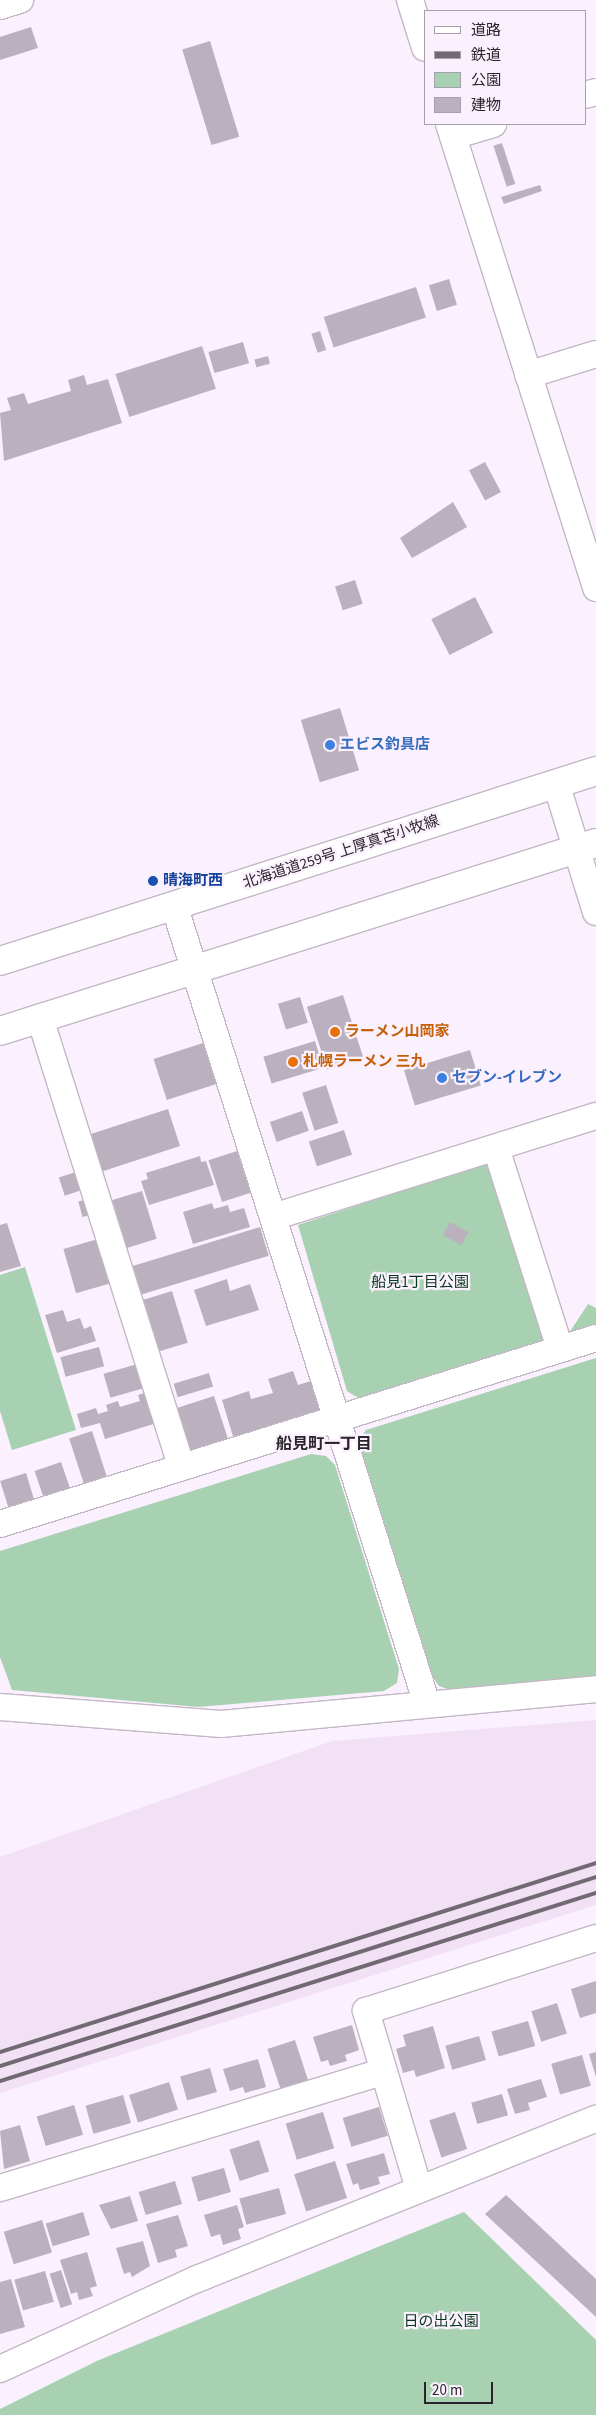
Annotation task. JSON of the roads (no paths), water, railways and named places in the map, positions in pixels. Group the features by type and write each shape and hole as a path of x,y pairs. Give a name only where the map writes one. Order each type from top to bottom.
{"main road":[{"name":"北海道道259号 上厚真苫小牧線","path":"0,961 596,771"},
{"path":"0,1031 586,846"}],"street":[{"path":"0,6 20,0"},
{"path":"410,0 424,45"},
{"path":"486,125 451,130 596,588"},
{"path":"528,375 596,354"},
{"path":"556,783 586,846 596,912"},
{"path":"174,905 426,1704"},
{"path":"40,1018 182,1467"},
{"path":"273,1217 596,1116"},
{"path":"496,1148 560,1349"},
{"path":"0,1524 596,1338"},
{"path":"0,1707 221,1724 596,1690"},
{"path":"419,2189 382,2072 366,2011 596,1938"},
{"path":"0,2188 382,2072"},
{"path":"0,2369 197,2279 596,2119"}],"railway":[{"path":"0,2052 596,1863"},
{"path":"0,2066 596,1877"},
{"path":"0,2081 596,1893"}],"place":[{"name":"エビス釣具店","path":"330,745"},
{"name":"晴海町西","path":"153,881"},
{"name":"ラーメン山岡家","path":"335,1032"},
{"name":"札幌ラーメン 三九","path":"293,1062"},
{"name":"セブン-イレブン","path":"442,1078"}],"district":[{"name":"船見町一丁目","path":"324,1444"}],"park label":[{"name":"船見1丁目公園","path":"420,1283"},
{"name":"日の出公園","path":"441,2322"}]}
